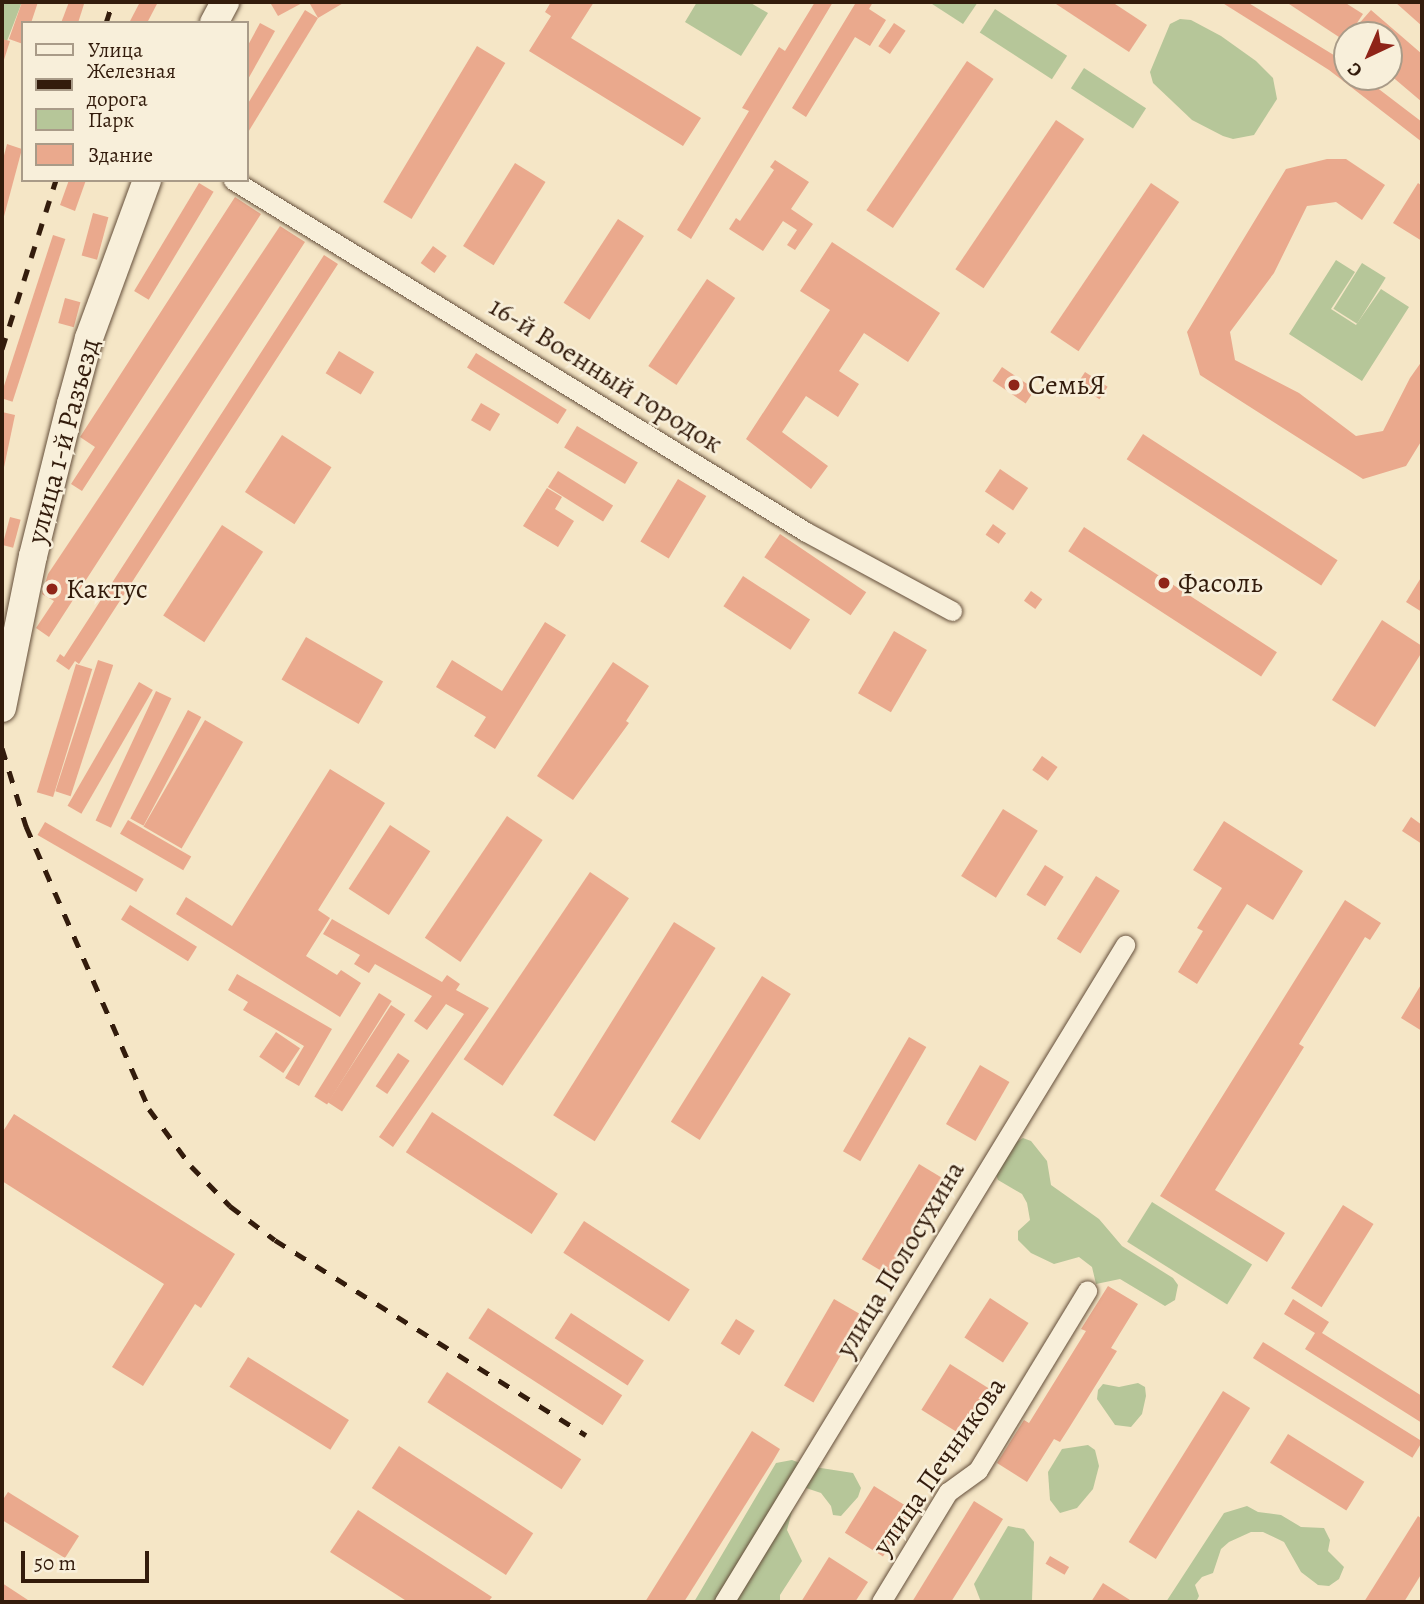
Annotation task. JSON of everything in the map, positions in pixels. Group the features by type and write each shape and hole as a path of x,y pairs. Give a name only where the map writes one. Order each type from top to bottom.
{"main road":[{"path":"215,21 225,2"},
{"name":"улица 1-й Разъезд","path":"2,708 33,556 89,338 146,182"}],"street":[{"name":"16-й Военный городок","path":"236,182 806,532 952,611"},
{"name":"улица Полосухина","path":"724,1602 1125,945"},
{"name":"улица Печникова","path":"881,1602 948,1492 978,1470 1087,1291"}],"green space":[{"path":"2,2 22,2 7,41 2,39"},
{"path":"697,2 749,2 768,13 741,56 685,22"},
{"path":"929,2 978,2 963,24"},
{"path":"995,9 1067,56 1052,79 980,32"},
{"path":"1180,19 1191,20 1221,36 1256,61 1273,78 1277,99 1254,135 1233,139 1223,136 1192,120 1153,83 1150,72 1170,24"},
{"path":"1084,68 1146,108 1133,128 1071,88"},
{"path":"1336,260 1355,272 1331,309 1356,325 1381,289 1409,307 1362,381 1289,334"},
{"path":"1362,263 1386,278 1357,324 1333,309"},
{"path":"1023,1138 1031,1141 1047,1161 1051,1185 1099,1219 1122,1246 1173,1278 1178,1285 1175,1300 1165,1306 1120,1279 1096,1284 1092,1267 1079,1257 1054,1264 1031,1253 1018,1240 1018,1231 1030,1220 1027,1203 1022,1194 998,1180 995,1172 1008,1147"},
{"path":"1152,1202 1252,1265 1227,1304 1127,1242"},
{"path":"1138,1383 1145,1387 1142,1414 1131,1427 1115,1425 1097,1399 1098,1390 1103,1384 1119,1387"},
{"path":"1088,1445 1095,1450 1099,1466 1093,1489 1077,1508 1060,1513 1050,1500 1048,1472 1062,1449"},
{"path":"792,1460 808,1466 853,1473 861,1488 858,1497 841,1516 833,1515 831,1506 821,1493 806,1488 798,1489 787,1530 802,1561 780,1595 780,1602 694,1602 776,1463"},
{"path":"1247,1506 1258,1512 1281,1515 1301,1527 1324,1528 1330,1540 1328,1551 1344,1567 1339,1579 1329,1586 1318,1585 1301,1572 1284,1542 1263,1532 1251,1532 1229,1542 1221,1549 1213,1573 1202,1577 1195,1585 1199,1596 1196,1602 1166,1602 1224,1513"},
{"path":"1008,1526 1024,1529 1034,1542 1032,1600 981,1602 974,1584"}],"building":[{"path":"22,2 38,2 32,21 21,21 21,43 9,39"},
{"path":"69,2 84,4 79,21 62,21"},
{"path":"140,2 158,2 148,21 130,21"},
{"path":"304,2 278,16 271,4"},
{"path":"345,2 318,18 310,4"},
{"path":"551,2 594,2 571,38 701,118 683,146 529,51 551,16 545,12"},
{"path":"815,2 833,2 691,239 677,230 749,111 742,108 779,47 785,51"},
{"path":"852,2 873,2 869,9 886,20 870,46 855,37 806,117 792,108 855,4"},
{"path":"1053,2 1112,2 1147,25 1129,52"},
{"path":"1221,2 1247,2 1333,55 1333,73"},
{"path":"1286,2 1344,2 1363,14 1358,21 1333,21 1333,33"},
{"path":"1395,2 1422,2 1422,26"},
{"path":"305,10 318,18 248,132 248,103"},
{"path":"1371,10 1384,21 1361,21"},
{"path":"260,23 275,31 248,79 248,45"},
{"path":"894,23 906,31 890,54 878,46"},
{"path":"1403,38 1422,54 1422,102 1403,86"},
{"path":"2,39 10,41 2,66"},
{"path":"477,46 505,63 412,219 383,202"},
{"path":"967,61 994,79 893,228 866,210"},
{"path":"1356,91 1381,91 1422,122 1422,142"},
{"path":"1056,120 1084,139 984,288 955,269"},
{"path":"7,144 21,149 3,220 2,163"},
{"path":"1327,159 1346,159 1385,185 1362,220 1336,202 1307,206 1274,273 1230,332 1235,360 1299,393 1356,436 1383,431 1410,378 1422,361 1422,440 1406,466 1363,479 1200,375 1187,332 1286,169"},
{"path":"775,160 809,182 791,209 813,224 795,250 787,245 797,230 783,221 763,251 729,229 736,218 740,221 774,170 770,167"},
{"path":"515,163 546,182 494,265 463,246"},
{"path":"68,182 85,182 75,211 60,205"},
{"path":"199,183 214,192 149,300 134,291"},
{"path":"1151,183 1179,202 1079,351 1050,332"},
{"path":"1418,183 1422,186 1422,241 1393,223"},
{"path":"235,197 261,214 82,491 71,484 95,447 80,437"},
{"path":"93,213 108,217 97,260 82,256"},
{"path":"618,219 644,236 590,320 564,303"},
{"path":"280,226 305,242 49,637 36,628 54,601 42,594 48,574"},
{"path":"53,235 65,239 13,402 2,398 2,392"},
{"path":"832,242 940,313 908,362 864,333 839,371 859,384 838,417 806,396 782,432 828,466 811,489 746,439 830,310 800,291"},
{"path":"433,246 447,256 434,273 421,263"},
{"path":"324,255 338,264 79,664 75,661 69,670 56,661 60,654 64,657"},
{"path":"707,279 735,298 676,385 648,366"},
{"path":"65,298 80,302 74,327 58,323"},
{"path":"339,351 374,372 361,394 326,373"},
{"path":"476,353 567,410 558,424 467,367"},
{"name":"СемьЯ","path":"1002,367 1035,389 1026,403 992,381"},
{"path":"1085,372 1108,387 1099,399 1077,385"},
{"path":"481,403 500,414 490,431 471,420"},
{"path":"2,412 15,415 3,472 2,471"},
{"path":"577,426 638,463 625,484 564,447"},
{"path":"1143,434 1338,560 1321,586 1127,459"},
{"path":"282,435 331,467 294,524 245,492"},
{"path":"1000,469 1028,488 1013,510 985,491"},
{"path":"558,471 613,505 603,522 548,487"},
{"path":"678,479 706,496 669,559 640,542"},
{"path":"547,488 562,497 555,509 574,521 558,547 523,526"},
{"path":"10,517 21,520 13,548 2,545"},
{"path":"993,524 1006,533 999,544 986,535"},
{"path":"222,525 263,552 204,642 163,616"},
{"path":"1084,527 1277,652 1261,677 1068,551"},
{"path":"780,534 866,592 851,615 764,557"},
{"path":"743,576 810,620 790,650 723,606"},
{"path":"1422,576 1422,612 1406,602"},
{"path":"1031,591 1042,599 1035,609 1024,601"},
{"path":"1382,620 1422,646 1422,652 1375,727 1332,700"},
{"path":"545,622 566,635 495,749 474,736 486,717 436,687 452,660 502,691"},
{"path":"894,631 927,650 891,712 858,693"},
{"path":"306,637 383,682 359,724 282,679"},
{"path":"98,660 113,665 71,796 55,791"},
{"path":"613,662 649,686 626,721 629,723 573,800 537,776"},
{"path":"76,664 92,669 53,797 37,792"},
{"path":"139,682 153,690 81,814 68,806"},
{"path":"156,691 171,698 111,828 96,821"},
{"path":"188,710 201,717 143,826 130,819"},
{"path":"205,720 243,742 182,849 143,827"},
{"path":"1042,756 1058,767 1048,781 1032,770"},
{"path":"330,769 385,803 318,910 330,918 306,956 337,975 341,970 361,983 340,1017 176,914 186,897 232,926"},
{"path":"1003,809 1038,831 996,898 961,876"},
{"path":"507,816 543,840 460,962 425,938"},
{"path":"1411,817 1422,825 1422,844 1402,831"},
{"path":"128,820 191,856 183,870 120,834"},
{"path":"1224,821 1303,871 1273,920 1247,904 1197,984 1178,972 1203,931 1197,928 1222,888 1193,870"},
{"path":"45,822 144,879 136,892 38,835"},
{"path":"390,825 430,851 389,915 349,889"},
{"path":"1045,865 1064,877 1045,906 1026,895"},
{"path":"590,872 629,898 503,1086 464,1059"},
{"path":"1096,876 1120,891 1081,954 1057,939"},
{"path":"1345,900 1381,923 1370,940 1365,937 1299,1044 1304,1047 1215,1190 1285,1233 1267,1262 1160,1196"},
{"path":"130,905 197,947 188,961 121,919"},
{"path":"332,919 442,982 447,975 460,984 456,990 489,1008 393,1147 379,1137 464,1014 446,1004 427,1030 414,1021 432,996 375,964 369,973 354,964 360,955 323,934"},
{"path":"674,922 716,948 595,1141 553,1115"},
{"path":"237,974 332,1029 299,1086 285,1078 304,1046 243,1010 248,1002 228,990"},
{"path":"762,976 791,994 700,1140 671,1122"},
{"path":"1422,983 1422,1031 1401,1018"},
{"path":"379,993 392,1001 327,1104 314,1096"},
{"path":"391,1005 405,1014 342,1112 328,1102"},
{"path":"276,1032 300,1048 283,1073 259,1057"},
{"path":"909,1037 926,1047 860,1161 843,1151"},
{"path":"398,1053 410,1061 387,1094 376,1086"},
{"path":"980,1065 1009,1082 975,1141 946,1124"},
{"path":"432,1112 558,1194 532,1234 406,1152"},
{"path":"14,1114 235,1254 201,1308 195,1304 143,1386 112,1367 164,1284 2,1181 2,1133"},
{"path":"919,1164 947,1181 890,1276 862,1259"},
{"path":"1343,1205 1374,1224 1322,1307 1291,1288"},
{"path":"584,1221 690,1290 669,1321 563,1253"},
{"path":"1108,1286 1138,1304 1111,1348 1117,1351 1069,1428 1060,1442 1054,1439 1027,1482 997,1463 1024,1420 1029,1423 1086,1331 1081,1329"},
{"path":"990,1298 1029,1323 1003,1362 964,1337"},
{"path":"834,1299 863,1316 813,1403 784,1386"},
{"path":"1293,1299 1329,1322 1322,1333 1422,1396 1422,1423 1305,1349 1315,1333 1284,1314"},
{"path":"488,1308 622,1395 603,1425 468,1338"},
{"path":"571,1313 644,1360 628,1386 555,1338"},
{"path":"736,1319 755,1331 739,1355 721,1344"},
{"path":"1263,1342 1422,1441 1412,1458 1253,1358"},
{"path":"248,1357 349,1420 330,1450 229,1387"},
{"path":"950,1364 989,1388 960,1434 921,1410"},
{"path":"447,1372 581,1459 562,1489 427,1402"},
{"path":"1223,1391 1250,1408 1156,1559 1129,1542"},
{"path":"752,1431 780,1449 773,1461 684,1602 645,1602"},
{"path":"1288,1434 1364,1482 1346,1511 1270,1463"},
{"path":"399,1446 533,1533 506,1575 372,1488"},
{"path":"874,1486 912,1510 883,1556 845,1533"},
{"path":"8,1492 79,1536 65,1558 2,1520 2,1501"},
{"path":"974,1501 1003,1519 951,1602 912,1602"},
{"path":"358,1510 492,1597 488,1602 408,1602 330,1552"},
{"path":"1418,1516 1422,1519 1422,1573 1404,1602 1364,1602"},
{"path":"1050,1556 1069,1567 1065,1575 1046,1564"},
{"path":"829,1557 868,1582 855,1602 801,1602"},
{"path":"2,1583 31,1602 2,1602"},
{"path":"1103,1583 1130,1600 1129,1602 1091,1602"}],"railway":[{"path":"107,21 113,2"},
{"path":"2,349 55,182"},
{"path":"2,748 26,826 149,1109 191,1166 230,1206 275,1240 586,1435"}],"place":[{"name":"СемьЯ","path":"1014,385"},
{"name":"Фасоль","path":"1164,583"},
{"name":"Кактус","path":"52,589"}]}
